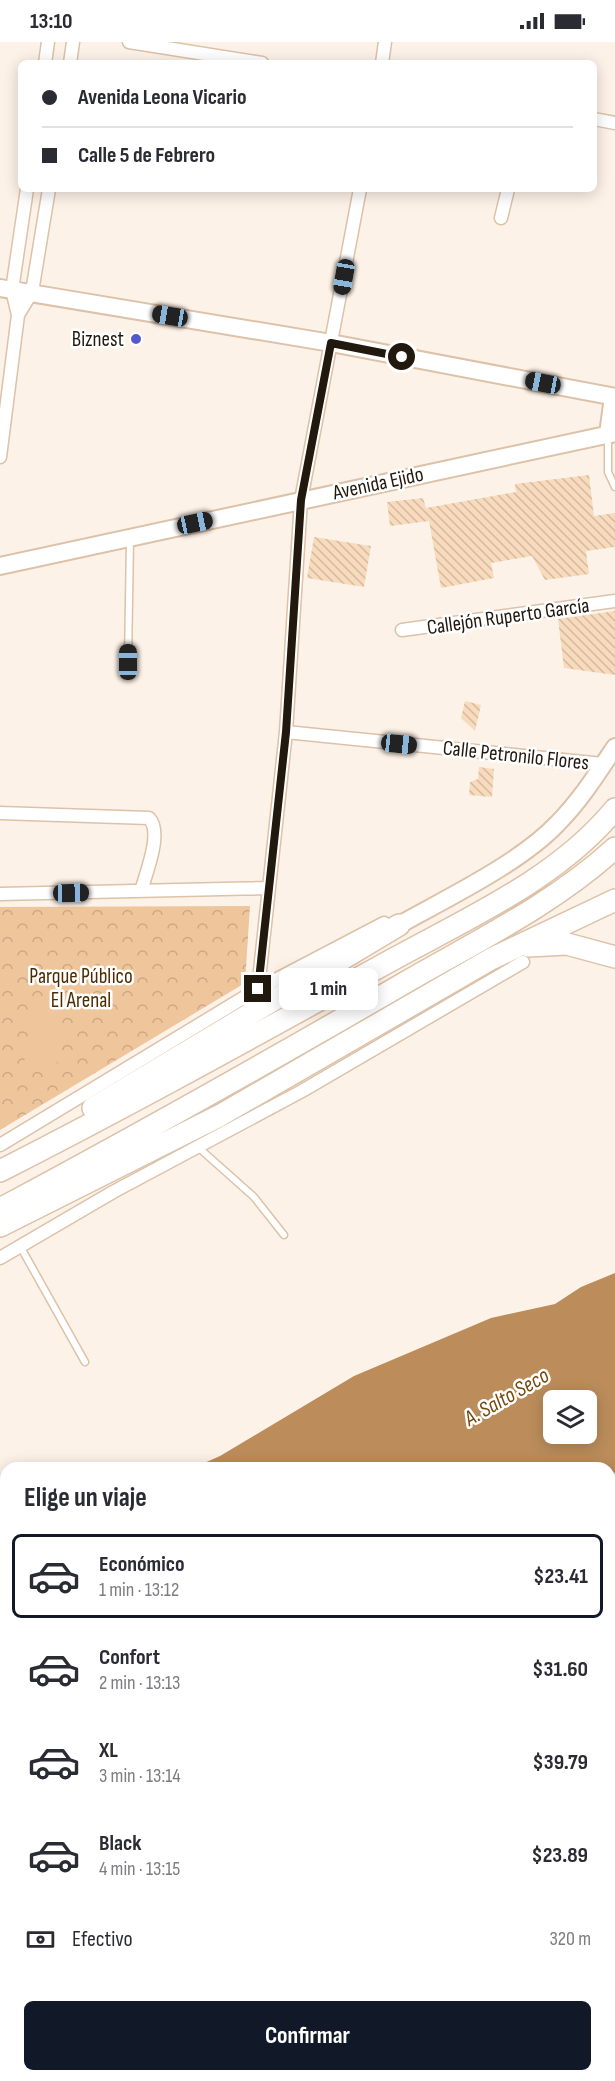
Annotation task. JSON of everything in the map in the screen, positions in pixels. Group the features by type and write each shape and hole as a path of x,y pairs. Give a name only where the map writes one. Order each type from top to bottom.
{"highway":[{"path":"0,1171 222,1054 537,879 594,834 615,809"},
{"path":"0,1209 168,1119 542,903 592,869 615,848"},
{"path":"0,1226 219,1116 518,955 615,900"},
{"path":"0,1164 399,925"},
{"path":"518,955 567,944 615,957"}],"street":[{"path":"45,60 48,42"},
{"path":"70,60 73,42"},
{"path":"129,42 243,60"},
{"path":"382,60 385,42"},
{"path":"597,120 615,123"},
{"path":"18,315 6,289 26,192"},
{"path":"0,457 18,315 32,292 49,192"},
{"path":"258,989 286,732 301,500 359,192"},
{"path":"501,218 506,192"},
{"path":"6,289 331,343 614,397 611,433"},
{"name":"Avenida Ejido","path":"0,566 611,433"},
{"name":"Callejón Ruperto García","path":"402,630 615,601"},
{"name":"Calle Petronilo Flores","path":"286,732 603,764"},
{"path":"0,1145 258,989 386,922 399,925 527,849 556,825 583,795 615,747"},
{"path":"0,813 149,818 154,822 156,834 141,891"},
{"path":"0,894 269,888"},
{"path":"0,1258 113,1192 199,1148 518,955"}],"lane":[{"path":"611,433 608,472 615,487"},
{"path":"128,662 130,537"},
{"path":"199,1148 254,1197 284,1235"},
{"path":"20,1246 86,1362"}],"green space":[{"name":"Parque Público El Arenal","path":"250,906 245,983 0,1130 0,907"},
{"path":"34,997 65,1001 56,1068 24,1064"}],"water":[{"name":"A. Salto Seco","path":"615,1273 615,1462 206,1462 354,1376 491,1318 555,1304 581,1287"}],"building":[{"path":"589,475 594,516 615,513 615,547 586,551 589,574 545,580 532,556 491,563 494,578 441,588 429,521 390,526 387,502 423,498 426,508 516,492 515,484"},
{"path":"314,537 371,546 364,587 307,578"},
{"path":"615,611 615,675 564,668 558,619"},
{"path":"465,701 481,705 475,731 461,718"},
{"path":"479,767 494,769 492,797 469,795 470,782 478,779"}],"place":[{"name":"Biznest","path":"136,339"}],"route":[{"path":"258,989 286,732 301,500 331,343 402,357"}]}
